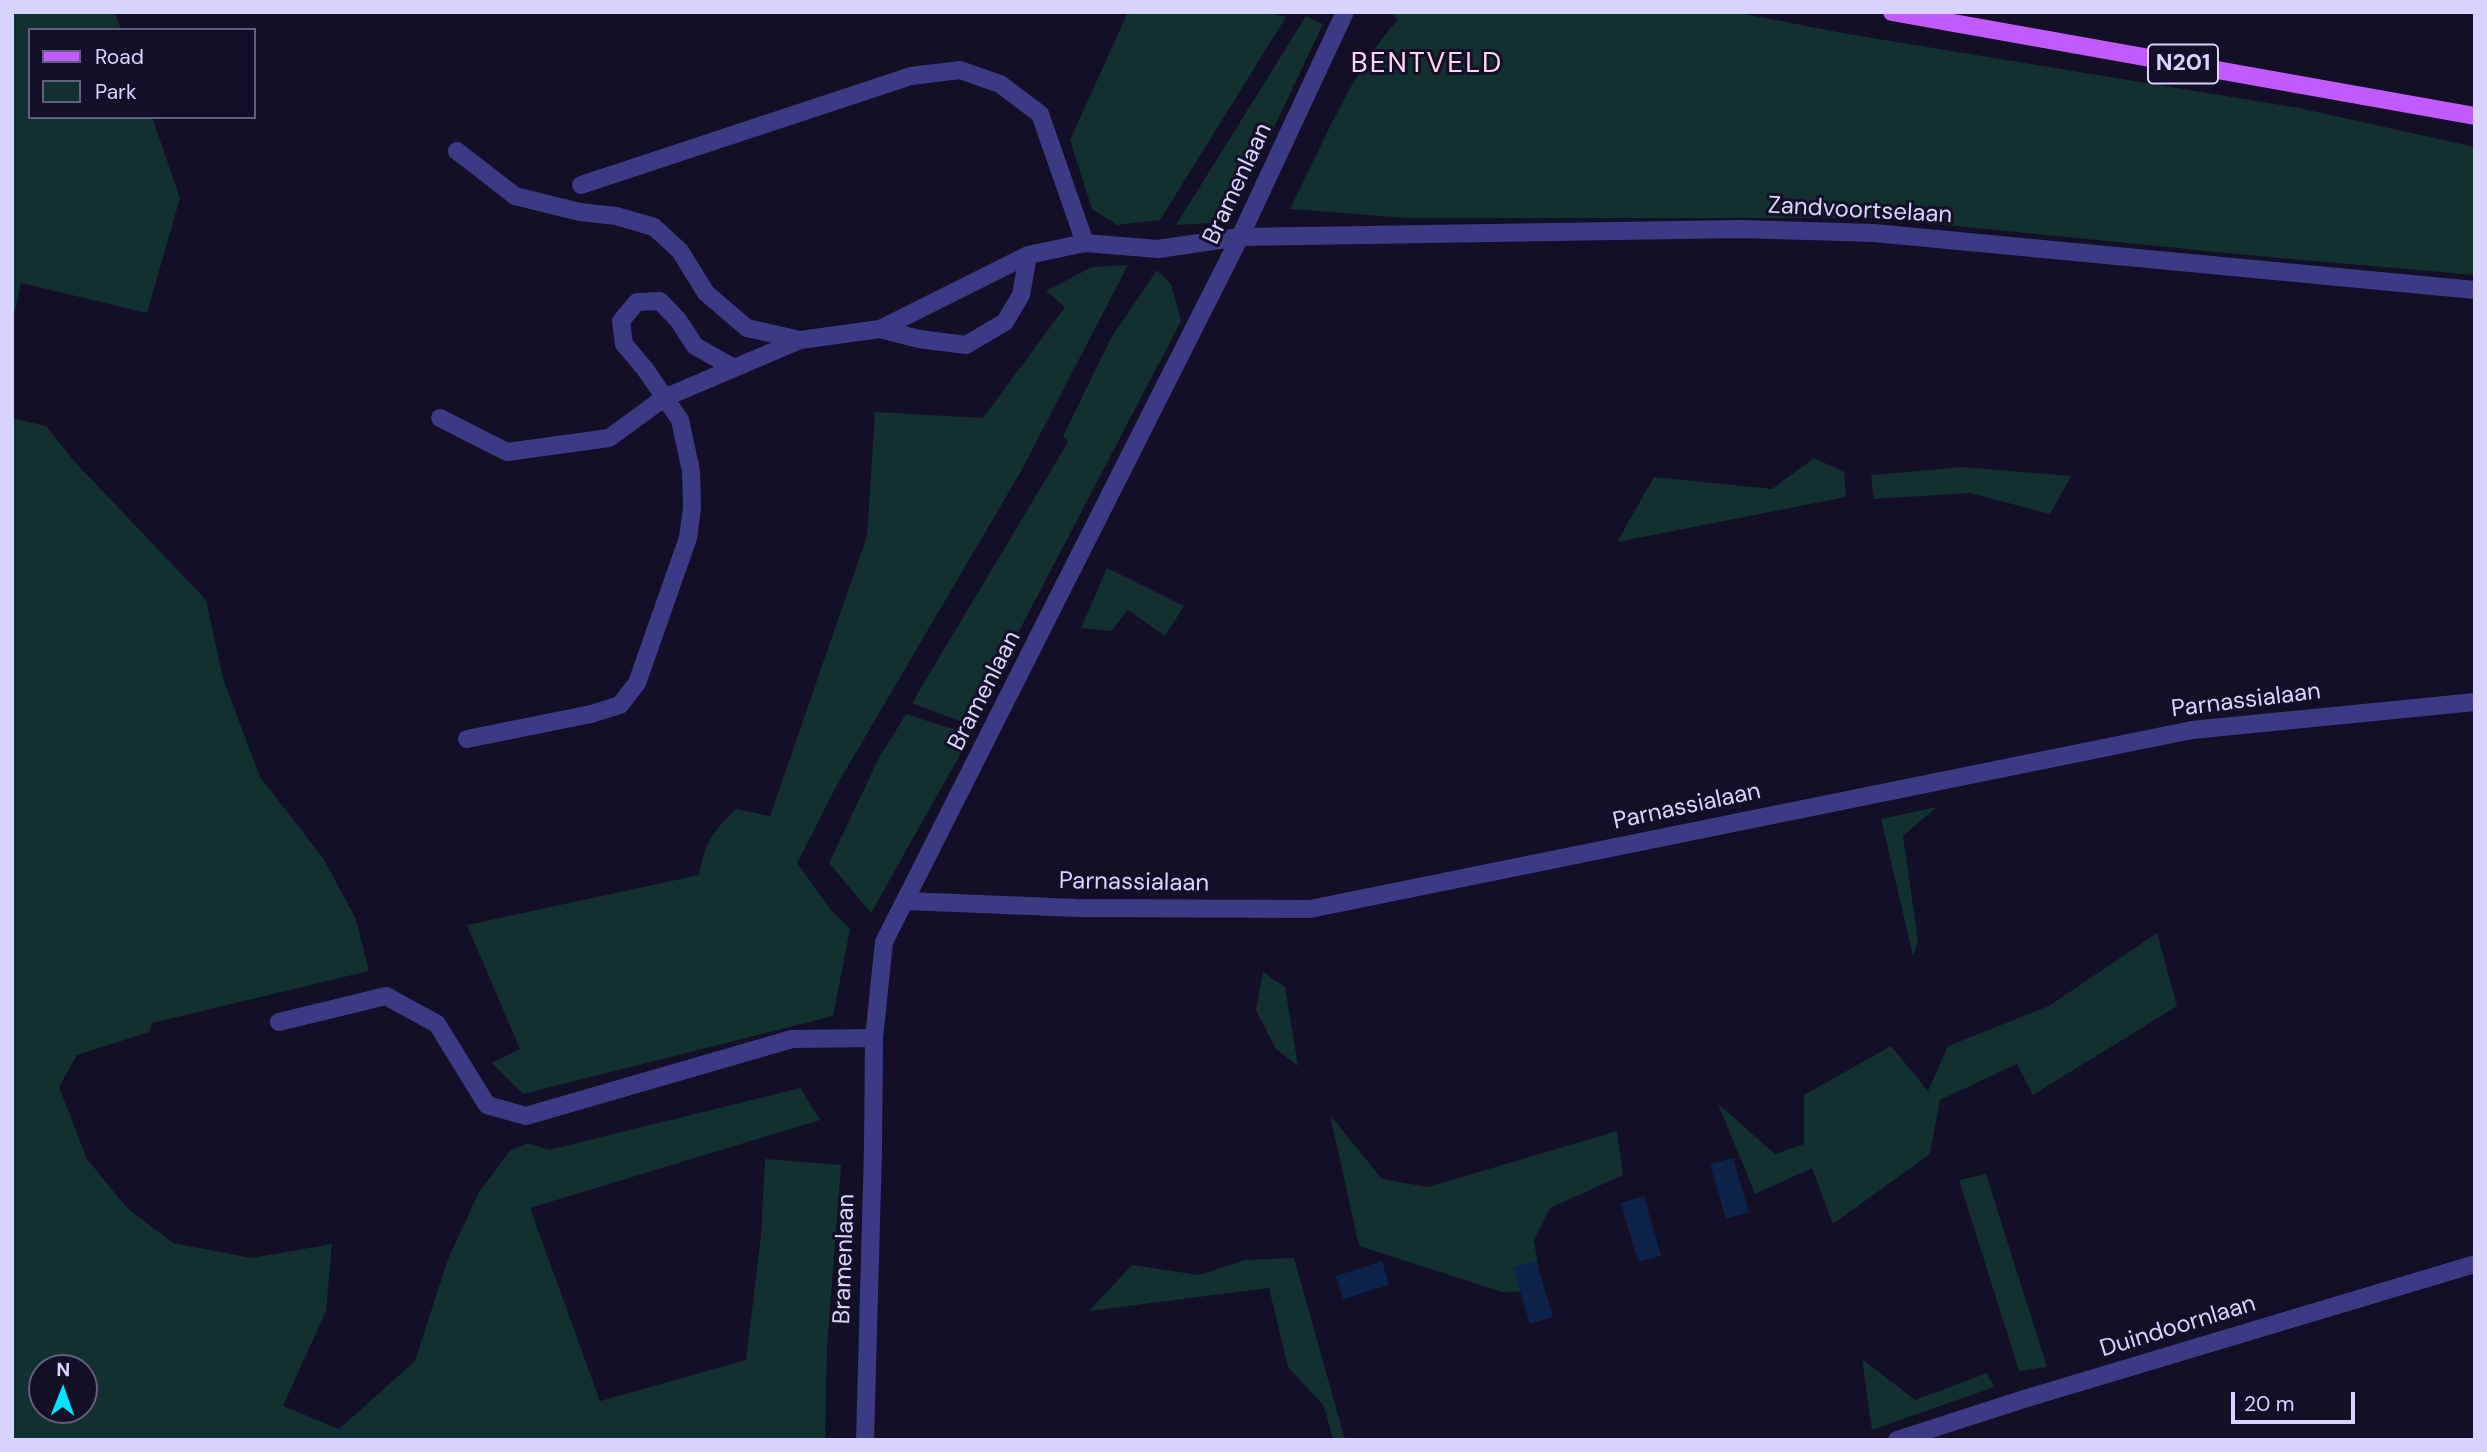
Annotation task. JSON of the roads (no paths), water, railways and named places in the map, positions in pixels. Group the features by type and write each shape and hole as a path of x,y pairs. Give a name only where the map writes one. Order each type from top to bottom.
{"main road":[{"name":"N201","path":"1892,12 2475,116"}],"street":[{"name":"Bramenlaan","path":"865,1440 874,1038 884,942 1241,237 1345,12"},
{"path":"581,185 911,76 960,70 1000,84 1040,114 1085,243"},
{"path":"457,151 515,196 580,212 616,216 654,227 680,251 706,293 747,328 800,341"},
{"name":"Zandvoortselaan","path":"880,329 1028,255 1085,243 1158,249 1241,237 1741,229 1874,233 2475,290"},
{"path":"440,418 507,452 609,438 664,398 800,341 880,329 919,339 966,345 1005,322 1021,295 1028,255"},
{"path":"467,739 591,714 620,705 637,683 688,538 692,508 691,471 680,420 624,344 621,321 637,302 660,301 678,320 695,346 734,368"},
{"name":"Parnassialaan","path":"907,901 1077,908 1310,909 2192,730 2475,702"},
{"path":"279,1022 386,996 437,1024 487,1105 526,1116 792,1039 874,1038"},
{"name":"Duindoornlaan","path":"1897,1440 2024,1399 2475,1264"}],"water":[{"path":"1733,1158 1749,1212 1726,1219 1710,1164"},
{"path":"1644,1196 1661,1256 1638,1262 1621,1203"},
{"path":"1382,1261 1389,1285 1343,1299 1336,1276"},
{"path":"1536,1261 1553,1317 1530,1324 1513,1268"}],"district":[{"name":"BENTVELD","path":"1427,65"}]}
